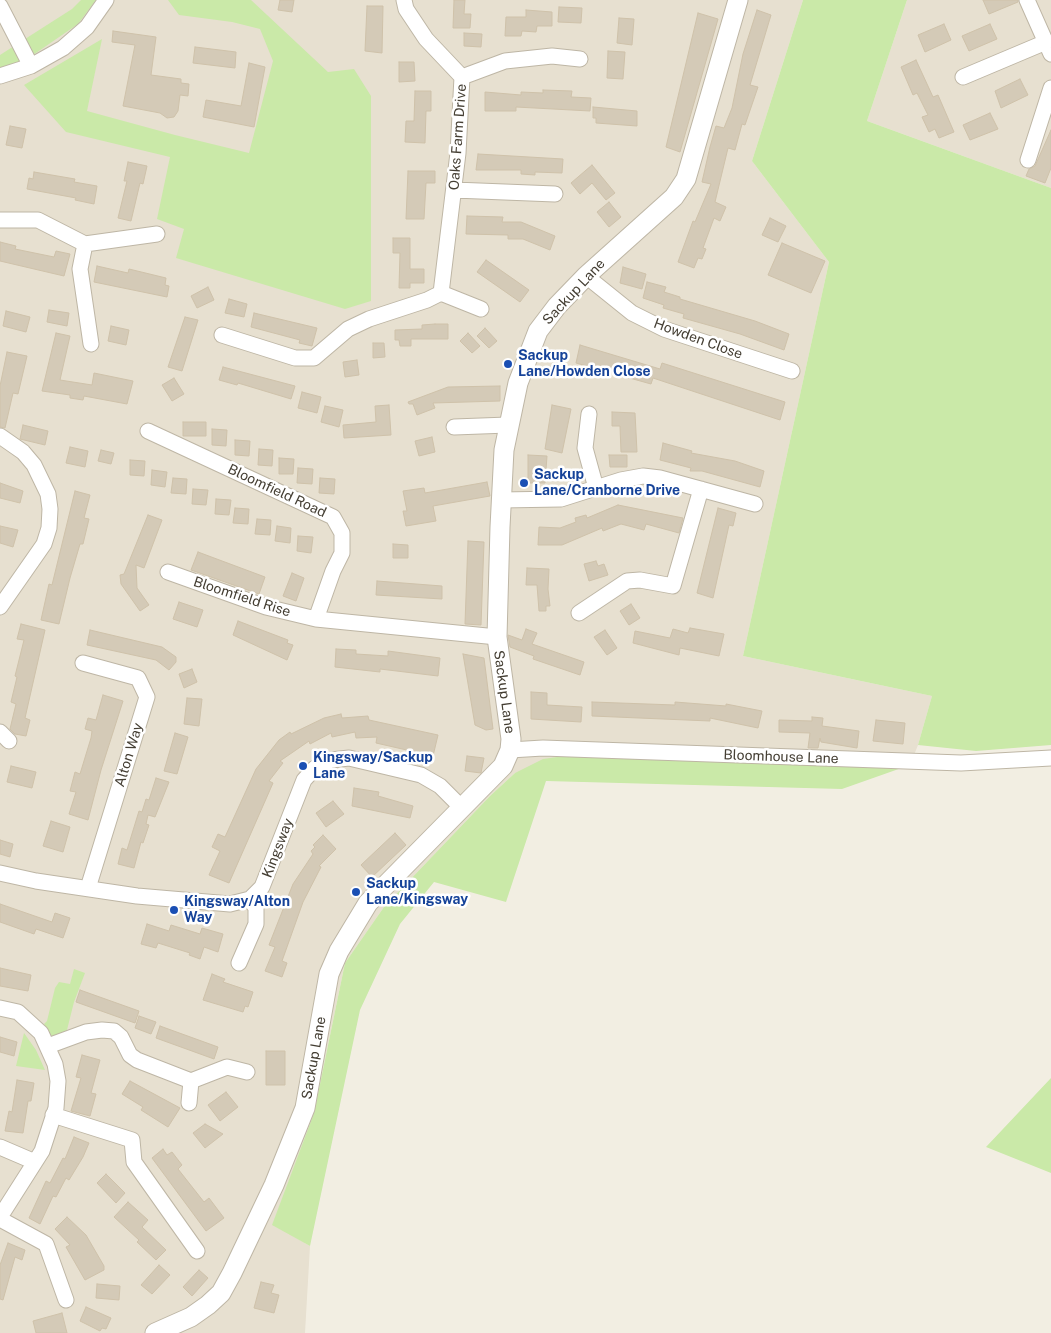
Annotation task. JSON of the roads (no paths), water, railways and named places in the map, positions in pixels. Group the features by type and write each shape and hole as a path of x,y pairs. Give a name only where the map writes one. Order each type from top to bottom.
{"street":[{"path":"0,76 31,66 63,48 87,27 106,0"},
{"name":"Oaks Farm Drive","path":"404,0 406,8 426,39 462,77 454,190 440,293"},
{"name":"Sackup Lane","path":"164,1331 191,1317 221,1292 274,1185 305,1108 329,974 339,951 368,902 503,766 510,750 511,739 497,637 504,450 518,383 538,331 557,306 586,276 674,197 686,179 738,0"},
{"path":"963,77 1048,48 1027,0"},
{"path":"0,6 31,66"},
{"path":"462,77 505,61 552,56 580,59"},
{"path":"1028,160 1051,88"},
{"path":"454,190 555,194"},
{"path":"0,220 38,220 85,244 157,234"},
{"path":"85,244 80,269 91,344"},
{"name":"Howden Close","path":"586,276 632,313 664,329 792,371"},
{"path":"222,335 295,358 314,358 348,329 369,318 427,300 440,293 481,309"},
{"path":"589,414 585,448 596,488"},
{"path":"454,427 508,425"},
{"name":"Bloomfield Road","path":"148,431 333,517 342,534 342,553 333,571 316,619"},
{"path":"0,436 23,452 34,465 48,494 50,510 49,528 44,544 0,607"},
{"path":"502,500 561,499 643,476 660,478 755,504"},
{"path":"579,613 627,581 640,580 674,586 701,489"},
{"name":"Bloomfield Rise","path":"168,572 266,607 316,619"},
{"path":"316,619 497,637"},
{"name":"Alton Way","path":"83,663 138,678 147,697 88,888"},
{"name":"Bloomhouse Lane","path":"510,750 543,748 961,763 1051,758"},
{"name":"Kingsway","path":"250,899 262,887 304,780 315,768 331,760 349,758 421,776 440,786 462,808"},
{"path":"0,873 36,881 137,896 230,904 250,899 256,908 256,924 239,963"},
{"path":"0,1008 18,1012 31,1021 41,1033 48,1046 58,1081 54,1115 42,1151 0,1218 46,1244 66,1300"},
{"path":"48,1046 86,1032 114,1031 121,1038 130,1055 137,1060 191,1081 232,1066 247,1072"},
{"path":"189,1103 191,1081"},
{"path":"54,1115 132,1140 134,1162 197,1251"},
{"path":"0,1147 34,1162"}],"place":[{"name":"Sackup Lane/Howden Close","path":"508,364"},
{"name":"Sackup Lane/Cranborne Drive","path":"524,483"},
{"name":"Kingsway/Sackup Lane","path":"303,766"},
{"name":"Sackup Lane/Kingsway","path":"356,892"},
{"name":"Kingsway/Alton Way","path":"174,910"}]}
